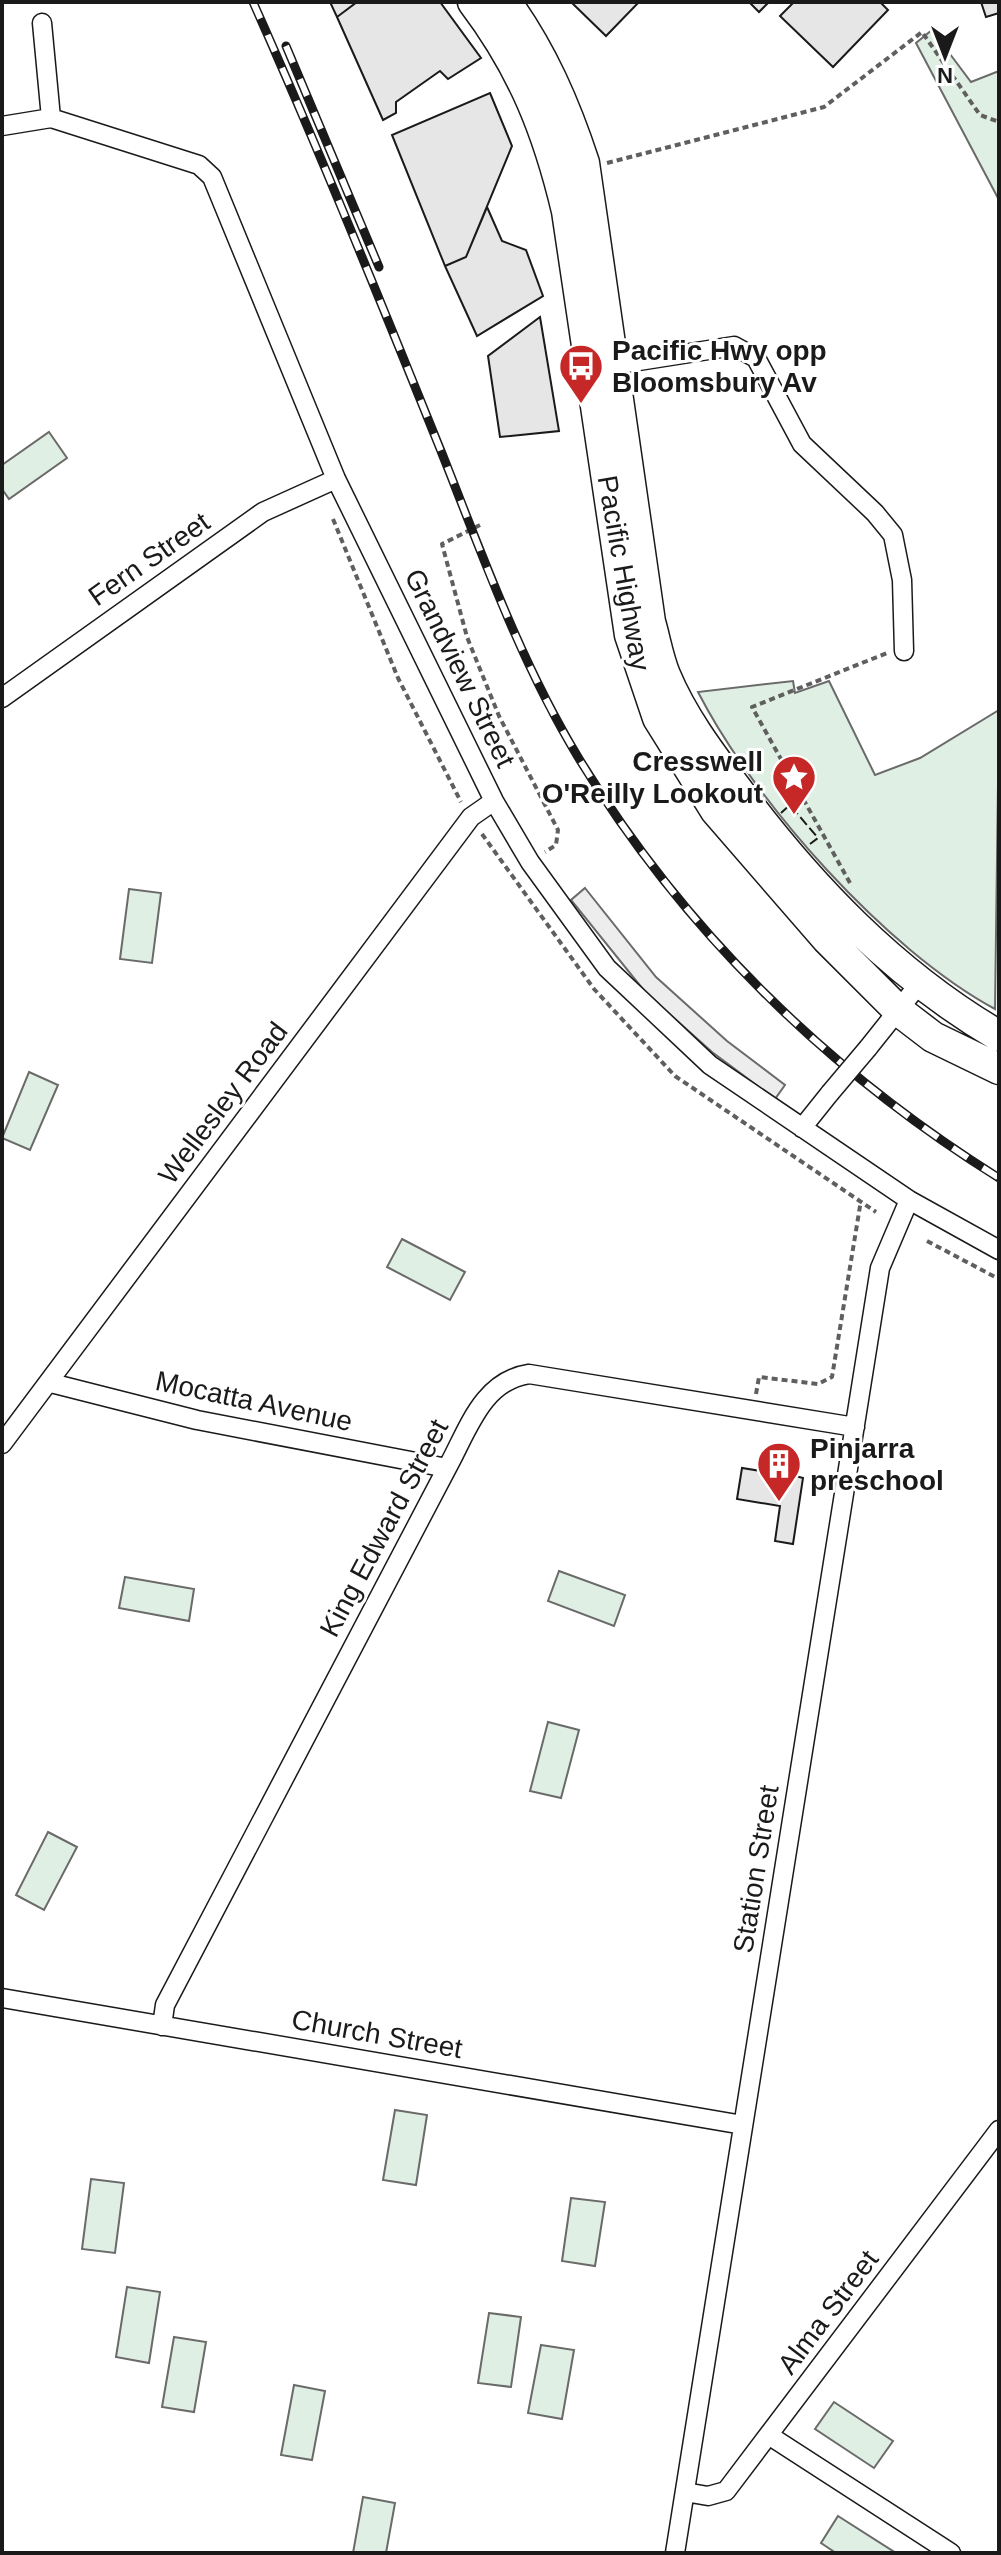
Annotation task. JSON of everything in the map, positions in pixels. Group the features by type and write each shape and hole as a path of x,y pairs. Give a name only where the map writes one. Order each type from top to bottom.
{"highway":[{"name":"Pacific Highway","path":"473,2 517,70 542,119 567,211 602,367 650,622 663,671 680,707 774,840 879,950 919,984 999,1036"},
{"name":"Pacific Highway","path":"506,2 544,61 569,113 584,163 630,635 658,718 716,811 827,939 899,1011 933,1037 999,1069"}],"street":[{"path":"42,23 51,118"},
{"name":"Grandview Street","path":"2,126 51,118 199,165 212,177 328,483 494,801 530,862 607,968 710,1065 909,1200 999,1250"},
{"path":"602,367 734,346 756,358 802,444 875,513 893,535 902,580 904,647"},
{"name":"Fern Street","path":"2,698 263,512 328,483"},
{"name":"Wellesley Road","path":"2,1444 51,1383 471,817 494,801"},
{"path":"802,1128 919,984"},
{"name":"Station Street","path":"675,2553 882,1261 909,1200"},
{"name":"King Edward Street","path":"162,2026 165,2005 490,1392 512,1377 529,1374 855,1427"},
{"name":"Mocatta Avenue","path":"51,1383 197,1420 447,1468"},
{"name":"Church Street","path":"2,1998 743,2125"},
{"name":"Alma Street","path":"685,2492 708,2496 726,2491 999,2130"},
{"path":"770,2436 951,2553"}],"path":[{"path":"601,165 824,107 922,32 980,115 999,122"},
{"path":"328,483 398,678 462,804"},
{"path":"480,525 442,544 467,637 499,716 558,830 556,845 530,862"},
{"path":"851,886 752,707 904,647"},
{"path":"482,834 487,843"},
{"path":"756,1396 759,1377 818,1384 832,1377 861,1200"},
{"path":"927,1241 999,1279"}],"green space":[{"path":"932,30 971,82 999,71 999,200 916,43"},
{"path":"49,432 67,458 9,499 2,489 2,465"},
{"path":"793,681 795,693 829,681 875,775 920,758 999,710 995,1009 953,983 911,950 827,870 753,780 698,692"},
{"path":"129,889 161,893 152,963 120,959"},
{"path":"29,1072 58,1085 30,1150 2,1138"},
{"path":"402,1239 465,1272 450,1300 387,1267"},
{"path":"559,1571 625,1595 614,1626 548,1601"},
{"path":"125,1577 194,1589 189,1621 119,1608"},
{"path":"548,1722 579,1730 561,1798 530,1791"},
{"path":"48,1832 77,1847 44,1910 16,1895"},
{"path":"395,2110 427,2115 416,2185 383,2180"},
{"path":"91,2179 124,2183 115,2253 82,2249"},
{"path":"571,2198 605,2202 595,2266 562,2261"},
{"path":"127,2287 160,2292 149,2363 116,2357"},
{"path":"489,2313 521,2317 511,2387 478,2383"},
{"path":"174,2337 206,2342 194,2412 162,2407"},
{"path":"541,2345 574,2350 562,2419 528,2413"},
{"path":"294,2385 325,2391 312,2460 281,2455"},
{"path":"834,2402 893,2441 874,2468 815,2429"},
{"path":"363,2497 395,2503 386,2553 353,2553"},
{"path":"838,2516 896,2553 836,2553 821,2543"}],"shaded area":[{"path":"585,888 656,977 727,1041 785,1085 775,1099 712,1052 646,993 571,900"}],"building":[{"path":"330,2 357,2 337,17"},
{"path":"357,2 440,2 481,58 448,79 440,71 396,102 396,113 383,120 337,17"},
{"path":"571,2 639,2 606,36"},
{"path":"749,2 769,2 759,12"},
{"path":"794,2 880,2 888,10 833,67 780,16"},
{"path":"981,2 999,2 999,13 986,17"},
{"path":"490,93 512,146 466,257 445,266 392,135"},
{"path":"487,207 502,241 526,250 543,296 477,336 445,266 466,257"},
{"path":"540,317 559,431 500,437 488,356"},
{"name":"Pinjarra preschool","path":"762,1467 803,1478 793,1544 775,1541 780,1506 737,1499 742,1468 761,1471"}],"railway":[{"path":"253,2 349,225 503,607 538,683 578,757 664,881 712,938 764,992 818,1043 876,1091 999,1178"},
{"path":"286,46 379,267"}],"fence":[{"path":"781,813 790,805 818,838 810,844"}],"place":[{"name":"Pacific Hwy opp Bloomsbury Av","path":"581,405"},
{"name":"Cresswell O'Reilly Lookout","path":"794,816"},
{"name":"Pinjarra preschool","path":"779,1503"}]}
